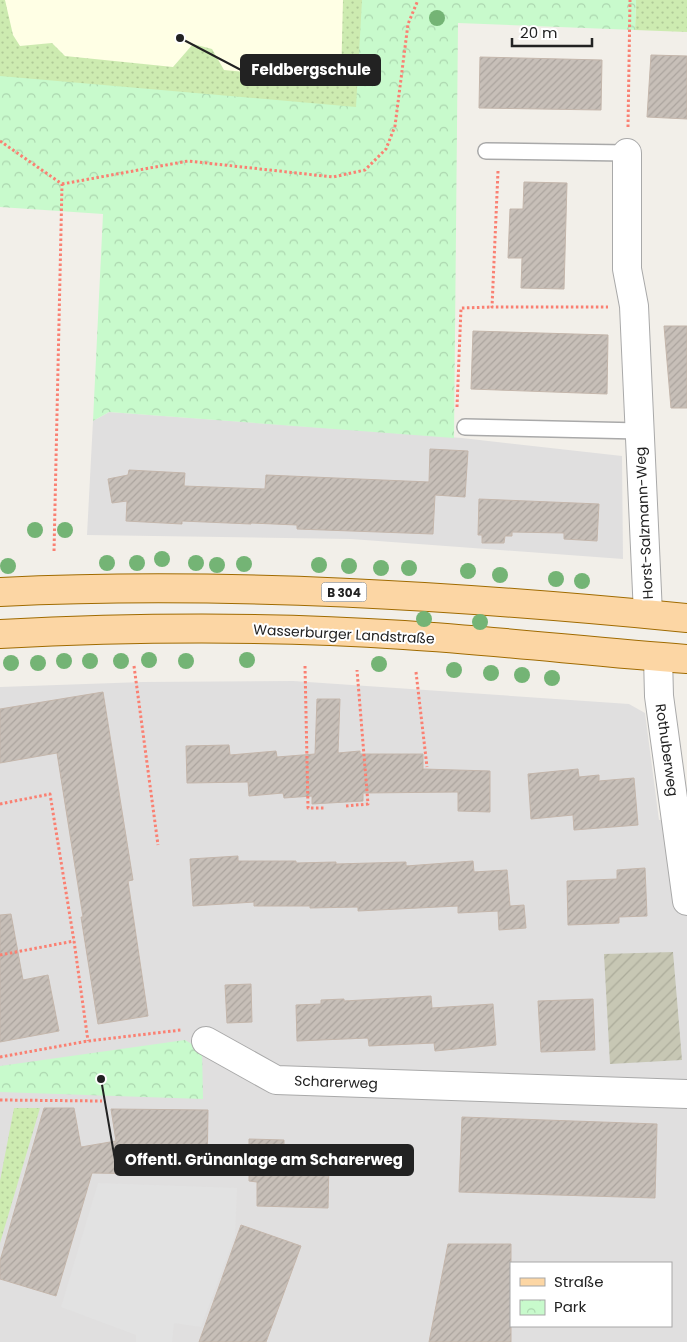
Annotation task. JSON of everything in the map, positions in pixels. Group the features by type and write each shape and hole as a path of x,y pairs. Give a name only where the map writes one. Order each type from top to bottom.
{"main road":[{"name":"B 304","path":"0,592 226,588 408,594 687,618"},
{"name":"Wasserburger Landstraße","path":"0,634 228,628 404,635 687,660"}],"street":[{"name":"Horst-Salzmann-Weg","path":"627,153 627,269 634,306 648,614"},
{"name":"Rothuberweg","path":"658,657 659,696 687,901"},
{"name":"Scharerweg","path":"206,1041 276,1080 687,1094"}],"lane":[{"path":"493,151 627,153"},
{"name":"Horst-Salzmann-Weg","path":"465,427 640,432"}],"path":[{"path":"627,153 630,0"},
{"path":"0,141 62,184 188,161 333,177 366,170 386,148 395,126 408,24 417,1"},
{"path":"492,307 493,151"},
{"path":"54,552 62,184"},
{"path":"465,427 457,427 461,308 634,306"},
{"path":"134,666 158,844"},
{"path":"305,666 308,808 326,808"},
{"path":"346,806 368,804 357,670"},
{"path":"416,672 428,767"},
{"path":"0,804 50,794 88,1041"},
{"path":"0,955 74,941"},
{"path":"0,1057 88,1041 186,1029 206,1041"},
{"path":"0,1100 102,1101"}],"shaded area":[{"path":"0,0 362,0 357,107 0,76"},
{"path":"109,412 462,438 622,456 623,559 351,539 87,535 93,421"},
{"path":"293,681 629,704 645,713 659,820 687,818 687,1342 0,1342 0,687 143,682"},
{"path":"673,952 682,1060 610,1064 604,954"},
{"path":"98,1183 237,1188 235,1236 201,1327 174,1323 172,1342 136,1342 136,1335 61,1307"}],"green space":[{"path":"0,0 5,0 13,35 20,46 52,43 65,56 173,67 193,44 212,49 224,70 341,81 343,0 382,0 377,134 0,128"},
{"path":"362,0 636,0 635,30 458,23 454,438 109,412 93,421 103,214 0,207 0,76 356,107"},
{"path":"636,0 687,0 687,32 635,30"},
{"path":"185,1040 202,1050 203,1099 0,1092 0,1066"},
{"path":"14,1108 40,1108 0,1243 0,1181"}],"building":[{"path":"651,55 687,56 687,119 647,117"},
{"path":"480,57 602,60 601,110 479,108"},
{"path":"524,182 567,183 564,289 521,288 522,258 508,258 510,209 523,209"},
{"path":"664,326 687,326 687,408 671,408"},
{"path":"473,331 608,335 607,394 471,389"},
{"path":"430,449 468,451 465,497 435,495 433,534 297,529 297,525 251,523 182,521 182,524 126,521 127,501 112,503 108,479 128,475 129,470 185,473 184,486 265,489 266,475 429,482"},
{"path":"479,499 599,504 597,541 564,539 564,533 512,532 512,536 505,536 504,543 482,543 482,535 478,535"},
{"path":"103,692 133,880 128,881 148,1016 98,1024 57,753 0,763 0,709"},
{"path":"317,699 340,699 338,753 360,751 360,754 423,754 423,769 490,771 490,812 458,811 458,792 363,793 363,801 312,804 312,796 284,798 283,793 249,796 248,782 187,783 186,746 229,745 230,755 276,751 277,757 315,754"},
{"path":"578,769 579,777 599,775 599,781 634,778 638,825 574,830 573,815 531,819 528,774"},
{"path":"238,856 238,861 336,862 336,864 406,862 406,866 473,861 474,872 507,870 510,906 524,905 526,928 499,930 498,911 458,913 458,906 358,911 358,907 254,906 254,902 193,906 190,859"},
{"path":"645,868 647,916 619,917 619,923 568,925 567,881 617,879 617,870"},
{"path":"11,914 23,980 48,975 59,1031 0,1042 0,915"},
{"path":"251,984 252,1022 227,1023 225,985"},
{"path":"431,996 432,1008 493,1004 496,1045 435,1051 434,1043 369,1046 368,1038 297,1041 296,1005 321,1004 321,1000 344,999 344,1001"},
{"path":"593,999 595,1050 541,1052 538,1001"},
{"path":"44,1108 74,1108 81,1147 116,1141 111,1109 208,1110 207,1175 92,1173 56,1296 0,1279 0,1261"},
{"path":"462,1117 657,1124 655,1198 459,1192"},
{"path":"249,1139 284,1140 284,1161 329,1162 328,1208 257,1206 257,1182 249,1181"},
{"path":"241,1225 301,1246 266,1342 199,1342"},
{"path":"448,1244 511,1244 511,1342 429,1342"}],"place":[{"name":"Feldbergschule","path":"180,38"},
{"name":"Offentl. Grünanlage am Scharerweg","path":"101,1079"}]}
